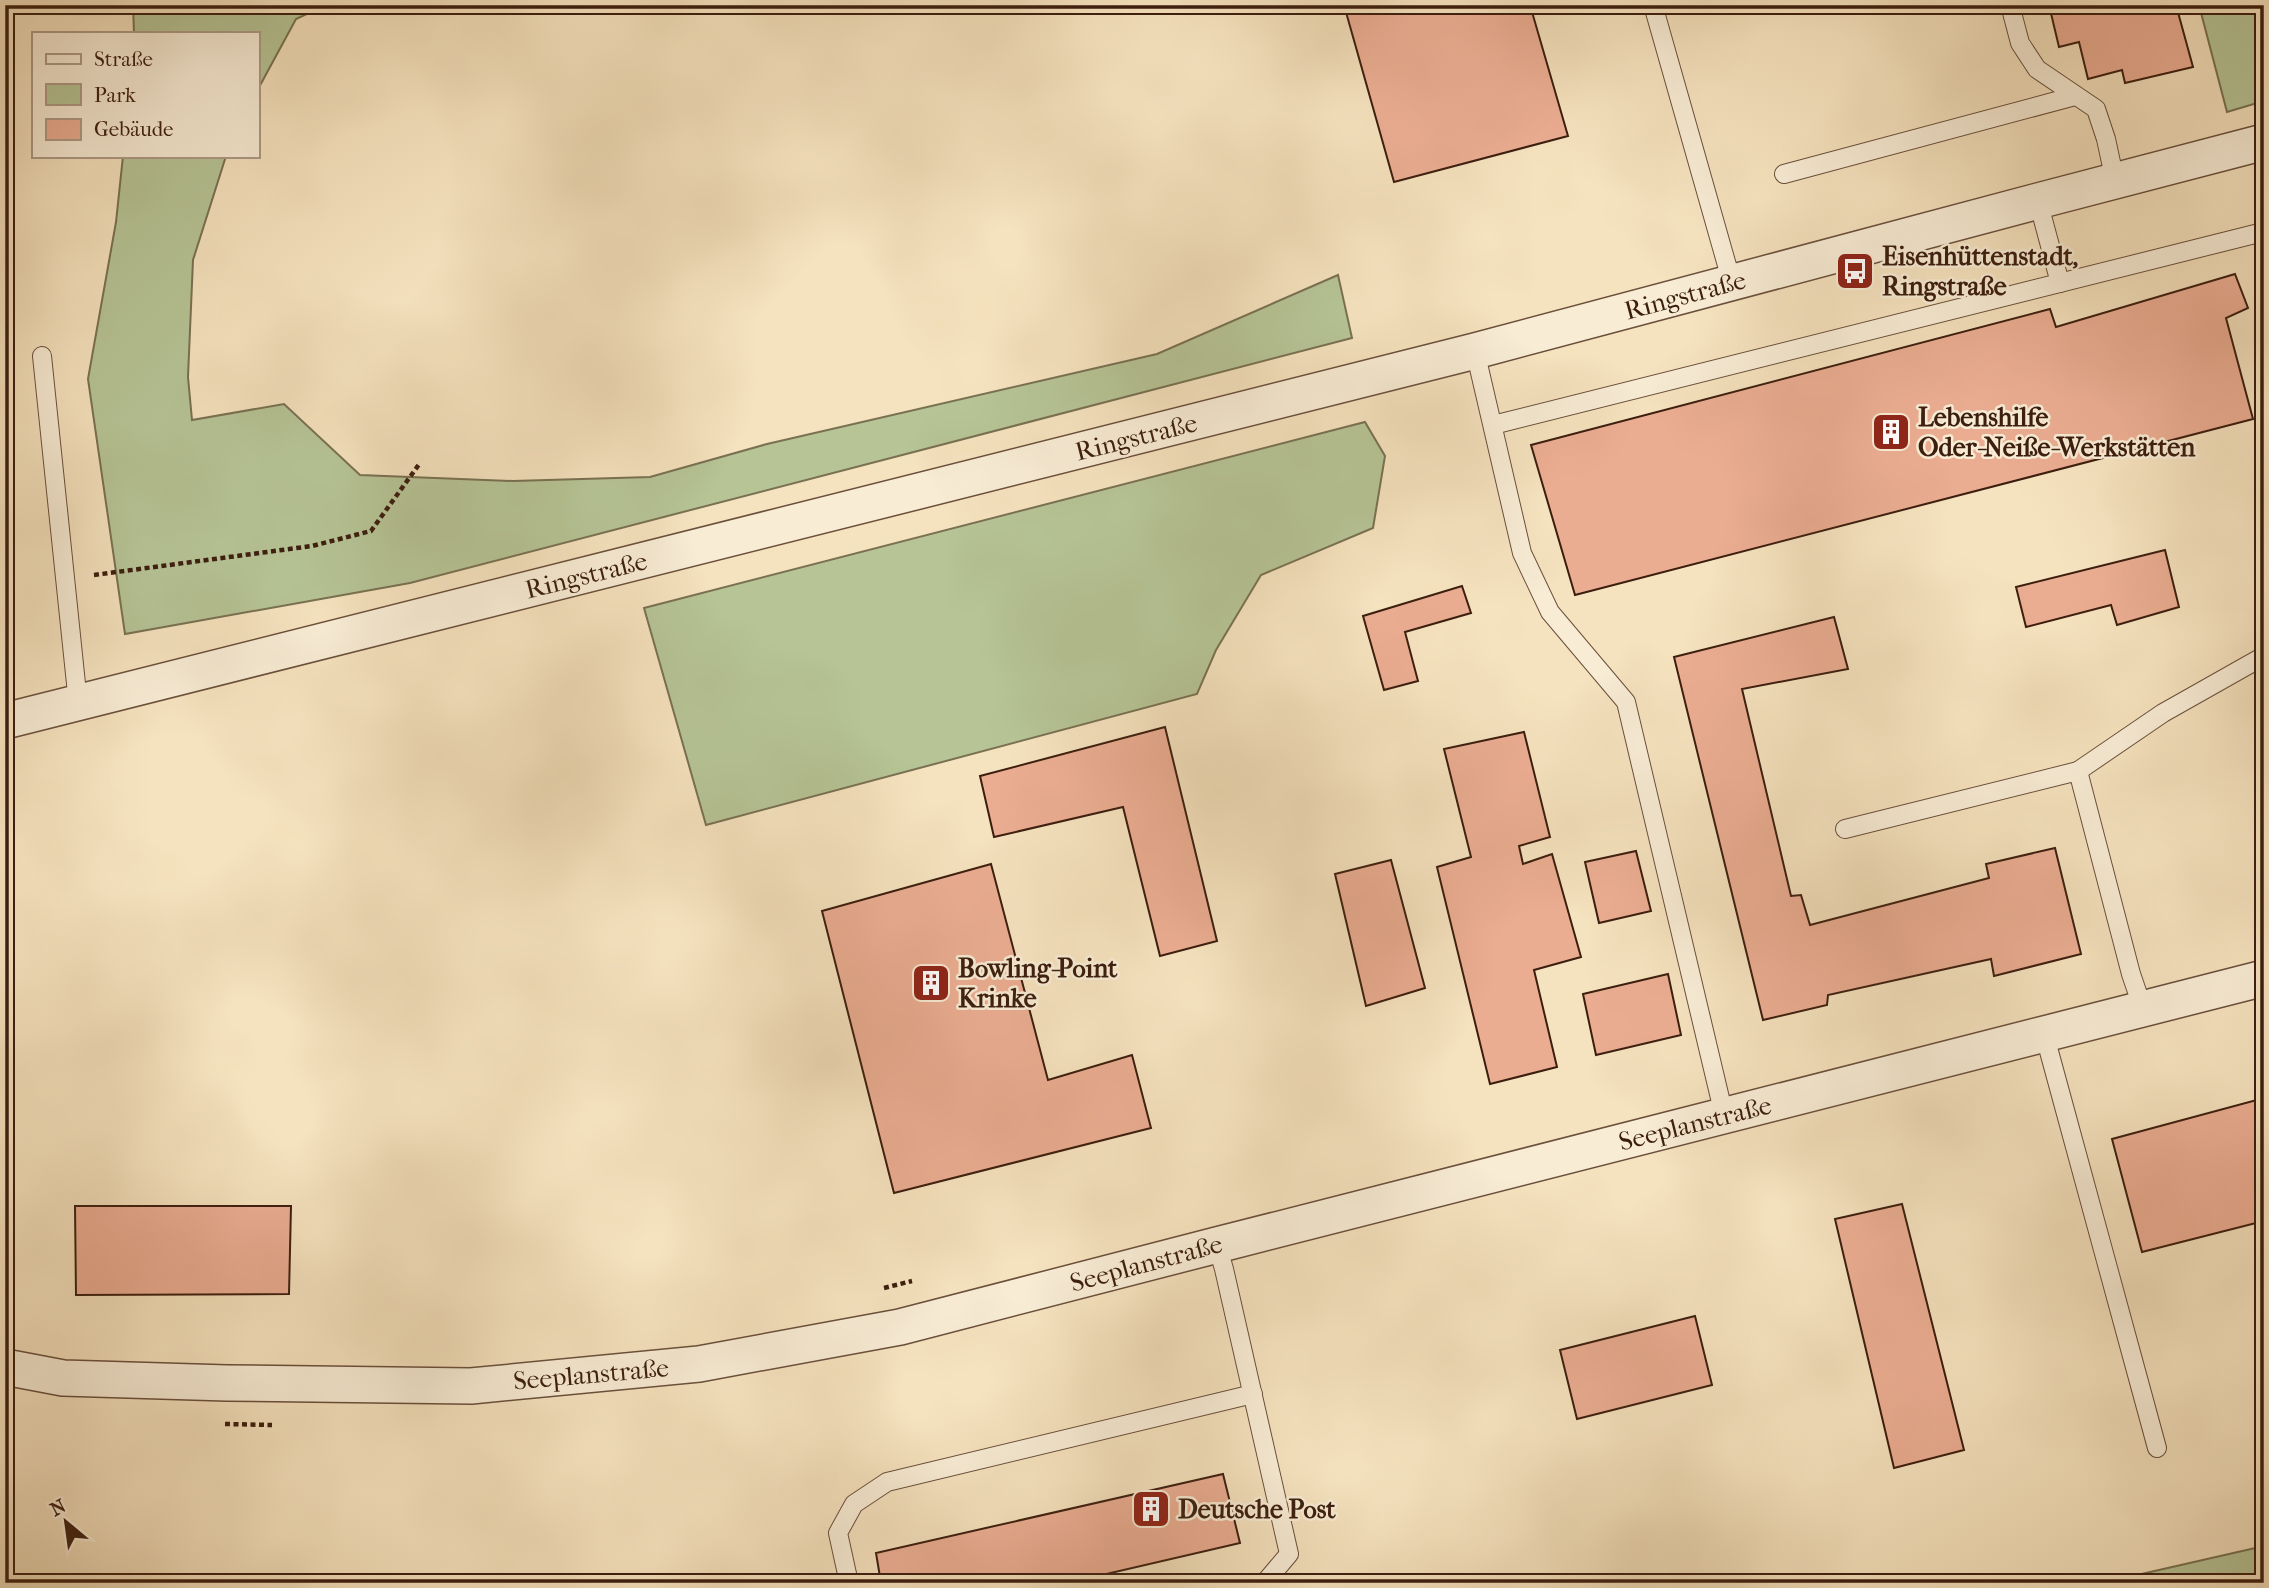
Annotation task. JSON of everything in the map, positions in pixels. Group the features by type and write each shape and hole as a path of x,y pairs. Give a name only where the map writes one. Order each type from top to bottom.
{"street":[{"name":"Ringstraße","path":"5,721 1475,351 2264,142"},
{"name":"Seeplanstraße","path":"5,1367 63,1378 471,1386 699,1364 901,1328 2264,978"}],"lane":[{"path":"1653,5 1732,283"},
{"path":"2010,5 2020,43 2037,69 2096,109 2115,181"},
{"path":"1784,174 2075,96"},
{"path":"2038,201 2060,282"},
{"path":"1493,425 2259,233"},
{"path":"1475,351 1522,553 1550,612 1626,702 1724,1115"},
{"path":"42,356 78,702"},
{"path":"1845,829 2078,771 2163,713 2264,656"},
{"path":"2078,771 2131,974 2143,1009"},
{"path":"2044,1033 2157,1448"},
{"path":"1217,1245 1289,1554 1262,1583"},
{"path":"849,1583 838,1533 854,1504 887,1482 1253,1394"}],"path":[{"path":"65,579 312,546 372,531 420,463"},
{"path":"873,1290 913,1281"}],"green space":[{"path":"133,5 326,5 296,19 259,87 259,32 134,32"},
{"path":"2199,5 2264,5 2264,101 2227,112"},
{"path":"123,158 225,158 193,260 188,377 192,420 284,404 360,475 513,481 650,477 767,444 1157,354 1338,275 1352,338 410,583 125,634 88,379 116,222"},
{"path":"1365,422 1385,456 1373,528 1261,575 1216,650 1197,694 706,825 644,608"},
{"path":"2264,1546 2264,1583 2102,1583"}],"building":[{"path":"1344,5 1530,5 1568,136 1394,182"},
{"path":"2049,5 2176,5 2193,67 2125,83 2122,70 2088,79 2079,42 2059,47"},
{"name":"Lebenshilfe Oder-Neiße-Werkstätten","path":"2235,274 2248,308 2226,318 2253,419 1575,595 1531,445 2050,309 2056,327"},
{"path":"2165,550 2179,607 2117,625 2111,605 2026,627 2016,587"},
{"path":"1462,586 1471,613 1405,632 1418,681 1384,690 1363,616"},
{"path":"1834,617 1848,669 1742,689 1791,896 1801,895 1810,925 1989,878 1986,864 2055,848 2081,954 1994,976 1991,959 1828,995 1827,1005 1763,1020 1674,657"},
{"path":"1165,727 1217,941 1160,956 1123,807 994,837 980,776"},
{"path":"1524,732 1550,837 1519,846 1523,864 1552,854 1581,957 1534,970 1557,1067 1490,1084 1437,867 1471,857 1444,749"},
{"path":"1636,851 1651,911 1599,923 1585,862"},
{"path":"1391,860 1425,988 1366,1006 1335,874"},
{"name":"Bowling-Point Krinke","path":"991,864 1048,1080 1132,1055 1151,1128 894,1193 822,911"},
{"path":"1668,974 1681,1035 1596,1055 1583,994"},
{"path":"2264,1098 2264,1221 2142,1252 2112,1139"},
{"path":"1902,1204 1964,1450 1894,1468 1835,1219"},
{"path":"75,1206 291,1206 289,1294 76,1295"},
{"path":"1695,1316 1712,1385 1577,1419 1560,1350"},
{"name":"Deutsche Post","path":"1223,1474 1240,1543 1076,1583 881,1583 876,1553"}],"place":[{"name":"Eisenhüttenstadt, Ringstraße","path":"1855,271"},
{"name":"Lebenshilfe Oder-Neiße-Werkstätten","path":"1891,432"},
{"name":"Bowling-Point Krinke","path":"931,983"},
{"name":"Deutsche Post","path":"1151,1509"}]}
